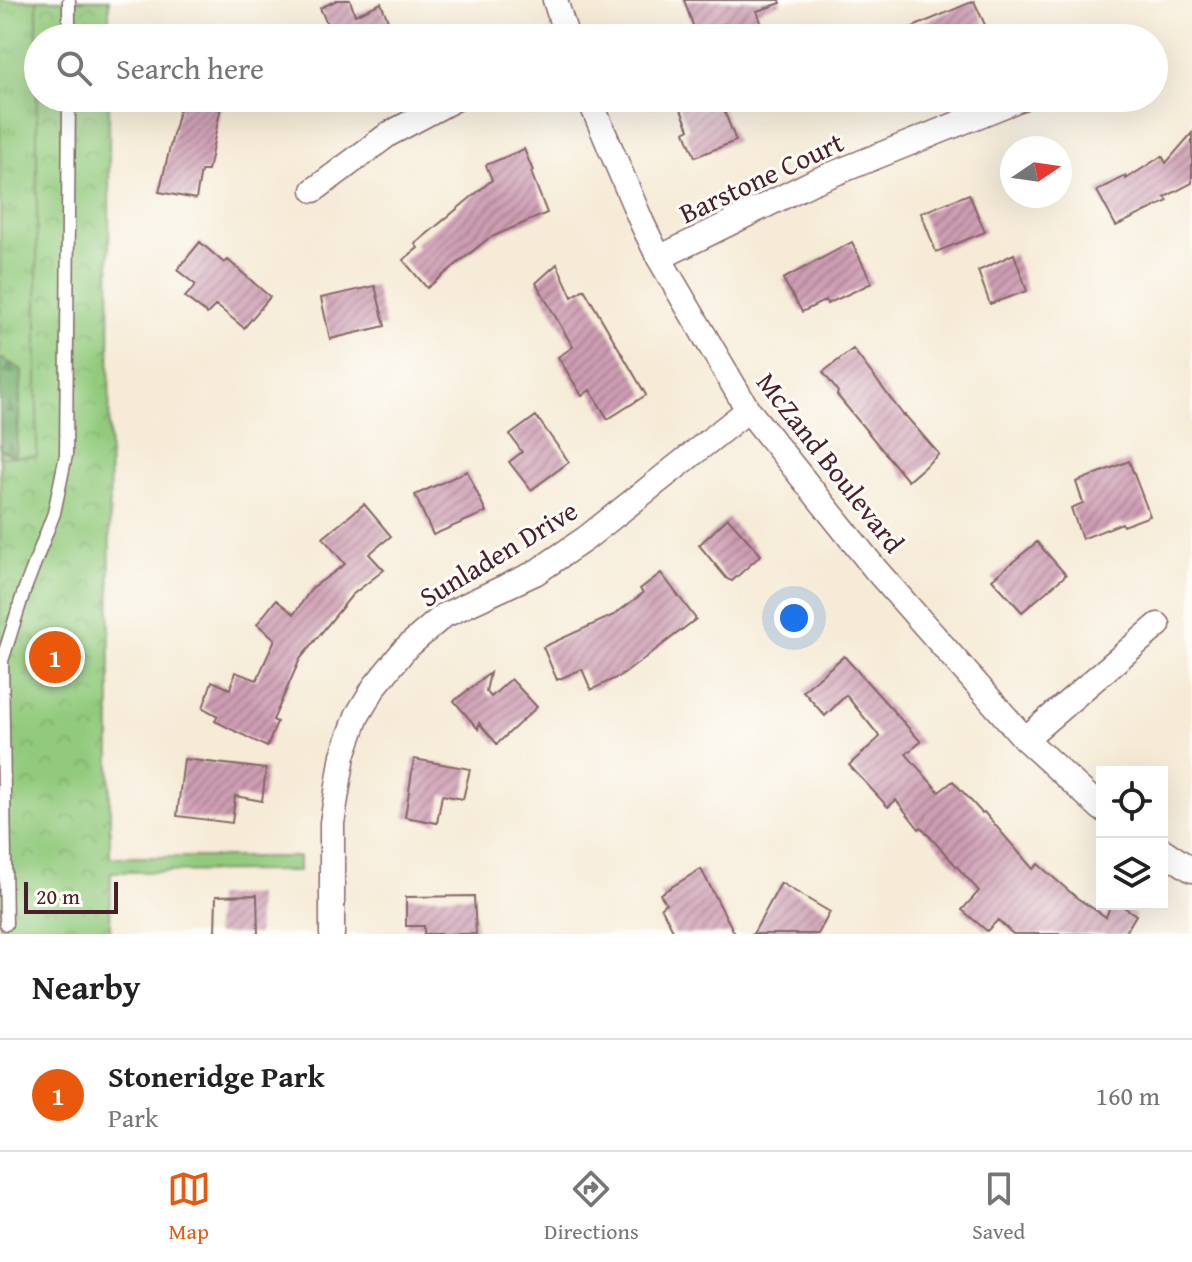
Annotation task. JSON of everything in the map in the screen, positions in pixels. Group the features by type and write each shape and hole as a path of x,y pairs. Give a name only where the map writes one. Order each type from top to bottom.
{"street":[{"path":"555,0 563,24"},
{"path":"314,190 389,134 431,112"},
{"name":"McZand Boulevard","path":"595,112 659,258 748,410 876,570 1025,739 1096,804"},
{"name":"Barstone Court","path":"659,258 813,182 987,112"},
{"name":"Sunladen Drive","path":"332,934 332,823 343,755 357,716 385,673 405,649 443,616 535,573 626,508 748,410"},
{"path":"1025,739 1158,625"},
{"path":"1168,854 1192,870"}],"lane":[{"path":"69,0 69,24"},
{"path":"6,924 2,661 24,591 54,513 66,455 69,112"}],"green space":[{"path":"0,0 37,0 37,24 24,24 24,112 37,112 37,457 0,542 0,449 15,456 22,370 0,358"},
{"path":"37,0 109,0 109,24 37,24"},
{"path":"37,112 109,112 110,857 299,857 299,871 111,872 110,934 0,934 0,457 37,456"},
{"path":"0,358 22,370 16,457 0,449"}],"building":[{"path":"337,0 350,0 355,15 381,3 389,24 327,24 320,8"},
{"path":"684,0 780,0 781,3 757,11 762,24 692,24"},
{"path":"974,1 985,24 920,24"},
{"path":"179,112 220,112 208,171 201,171 196,199 159,192"},
{"path":"682,112 725,112 736,141 695,157 685,132 689,129"},
{"path":"1192,133 1192,183 1165,197 1168,201 1116,226 1097,191 1125,176 1126,179 1162,156 1166,163"},
{"path":"524,149 547,213 489,238 427,288 403,260 418,248 415,244 492,180 486,165"},
{"path":"969,194 985,232 936,252 921,213"},
{"path":"200,242 224,263 228,260 270,297 244,328 216,305 207,314 185,297 196,285 177,270"},
{"path":"852,242 872,283 802,312 783,279"},
{"path":"1014,254 1027,291 990,304 978,271"},
{"path":"557,264 572,297 584,289 646,395 608,419 590,390 582,396 558,357 573,347 536,283"},
{"path":"375,286 385,326 330,339 321,298"},
{"path":"853,349 904,416 939,454 908,481 837,395 838,392 823,372"},
{"path":"536,416 569,462 531,490 509,462 522,452 510,435"},
{"path":"1129,461 1150,516 1082,539 1071,508 1083,503 1076,482"},
{"path":"467,471 486,512 433,535 415,495"},
{"path":"364,504 391,536 369,554 384,570 352,595 300,659 273,720 277,722 267,747 215,721 218,716 203,708 212,681 230,689 235,672 257,680 275,639 257,624 276,600 294,614 312,588 345,564 323,538"},
{"path":"728,518 761,555 732,581 699,545"},
{"path":"1037,542 1066,575 1022,612 992,579"},
{"path":"661,573 696,619 624,674 591,690 582,669 557,680 543,647 614,615 643,593 640,589"},
{"path":"844,656 921,742 906,754 939,792 953,781 1033,869 1038,864 1077,898 1106,917 1109,910 1128,910 1136,915 1126,932 1129,934 1013,934 998,920 987,931 962,910 979,891 921,827 919,829 896,800 888,807 849,765 880,737 846,695 825,716 803,691"},
{"path":"490,673 486,691 491,697 511,679 537,707 497,744 479,723 478,729 454,701"},
{"path":"184,759 266,769 262,801 235,796 232,823 177,816"},
{"path":"414,759 470,769 463,799 442,795 437,823 405,817"},
{"path":"701,869 735,934 675,934 661,907 666,903 660,894"},
{"path":"781,883 830,912 818,934 753,934"},
{"path":"257,895 258,934 215,934 216,896"},
{"path":"474,896 476,934 424,934 424,926 406,926 406,897"}],"place":[{"name":"Stoneridge Park","path":"55,657"}]}
